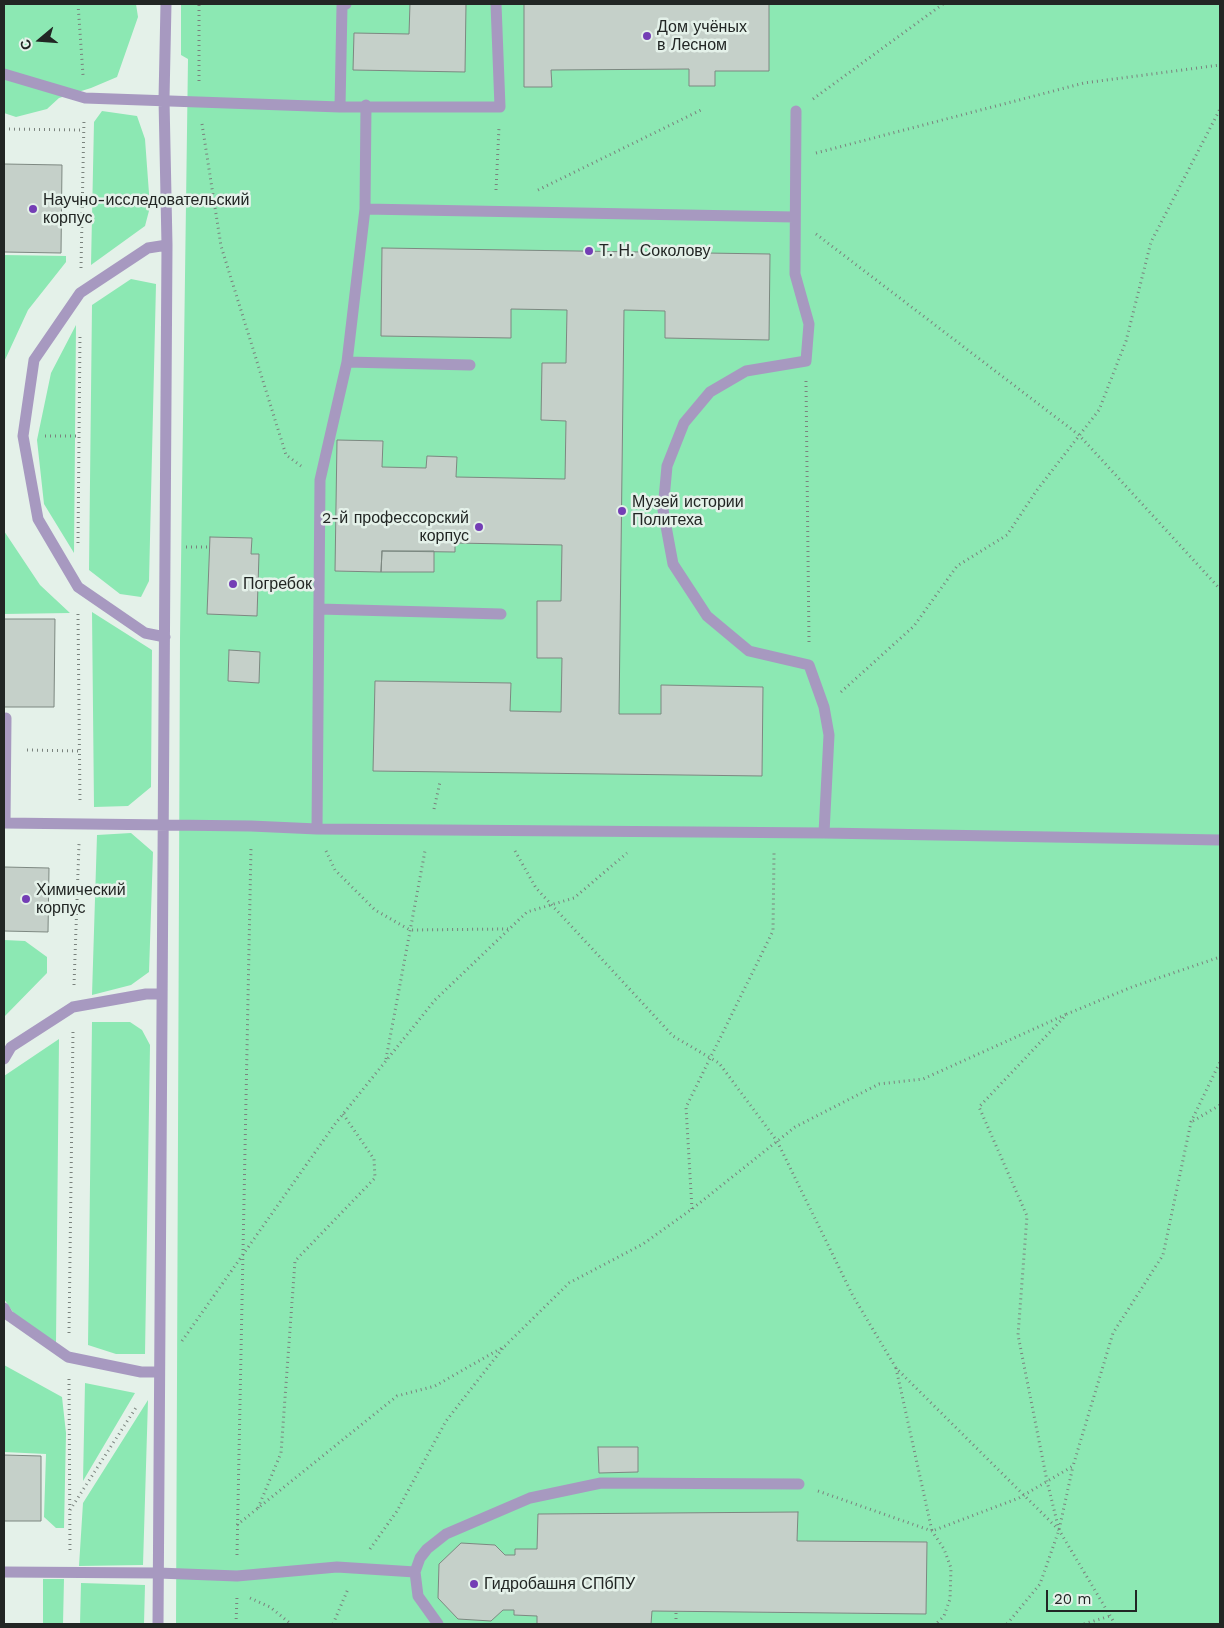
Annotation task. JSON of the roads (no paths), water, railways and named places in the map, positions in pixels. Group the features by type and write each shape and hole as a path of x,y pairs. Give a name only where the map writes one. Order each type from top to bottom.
{"lane":[{"path":"158,1624 167,244 164,99 166,4"},
{"path":"340,107 342,6 346,4"},
{"path":"4,74 85,98 164,99 340,107 366,105 500,108 496,4"},
{"path":"317,830 320,480 346,362 365,209 366,105"},
{"path":"796,111 795,274 809,324 806,361 746,371 710,392 684,422 667,466 663,510 673,564 707,616 750,651 809,665 824,708 829,735 824,834"},
{"path":"365,209 794,217"},
{"path":"165,637 145,633 78,587 38,519 23,436 34,360 80,293 148,248 167,244"},
{"path":"346,362 470,365"},
{"path":"319,609 501,614"},
{"path":"6,718 4,823 251,826 317,830 824,834 1220,840"},
{"path":"4,1058 12,1047 73,1007 146,994 162,994"},
{"path":"4,1308 8,1315 68,1357 141,1372 160,1372"},
{"path":"438,1624 418,1596 415,1572 420,1558 427,1549 446,1534 530,1498 601,1483 799,1484"},
{"path":"4,1572 158,1573 237,1576 337,1567 415,1572"}],"place":[{"name":"Дом учёных в Лесном","path":"647,36"},
{"name":"Научно-исследовательский корпус","path":"33,209"},
{"name":"Т. Н. Соколову","path":"589,251"},
{"name":"Музей истории Политеха","path":"622,511"},
{"name":"2-й профессорский корпус","path":"479,527"},
{"name":"Погребок","path":"233,584"},
{"name":"Химический корпус","path":"26,899"},
{"name":"Гидробашня СПбПУ","path":"474,1584"}]}
